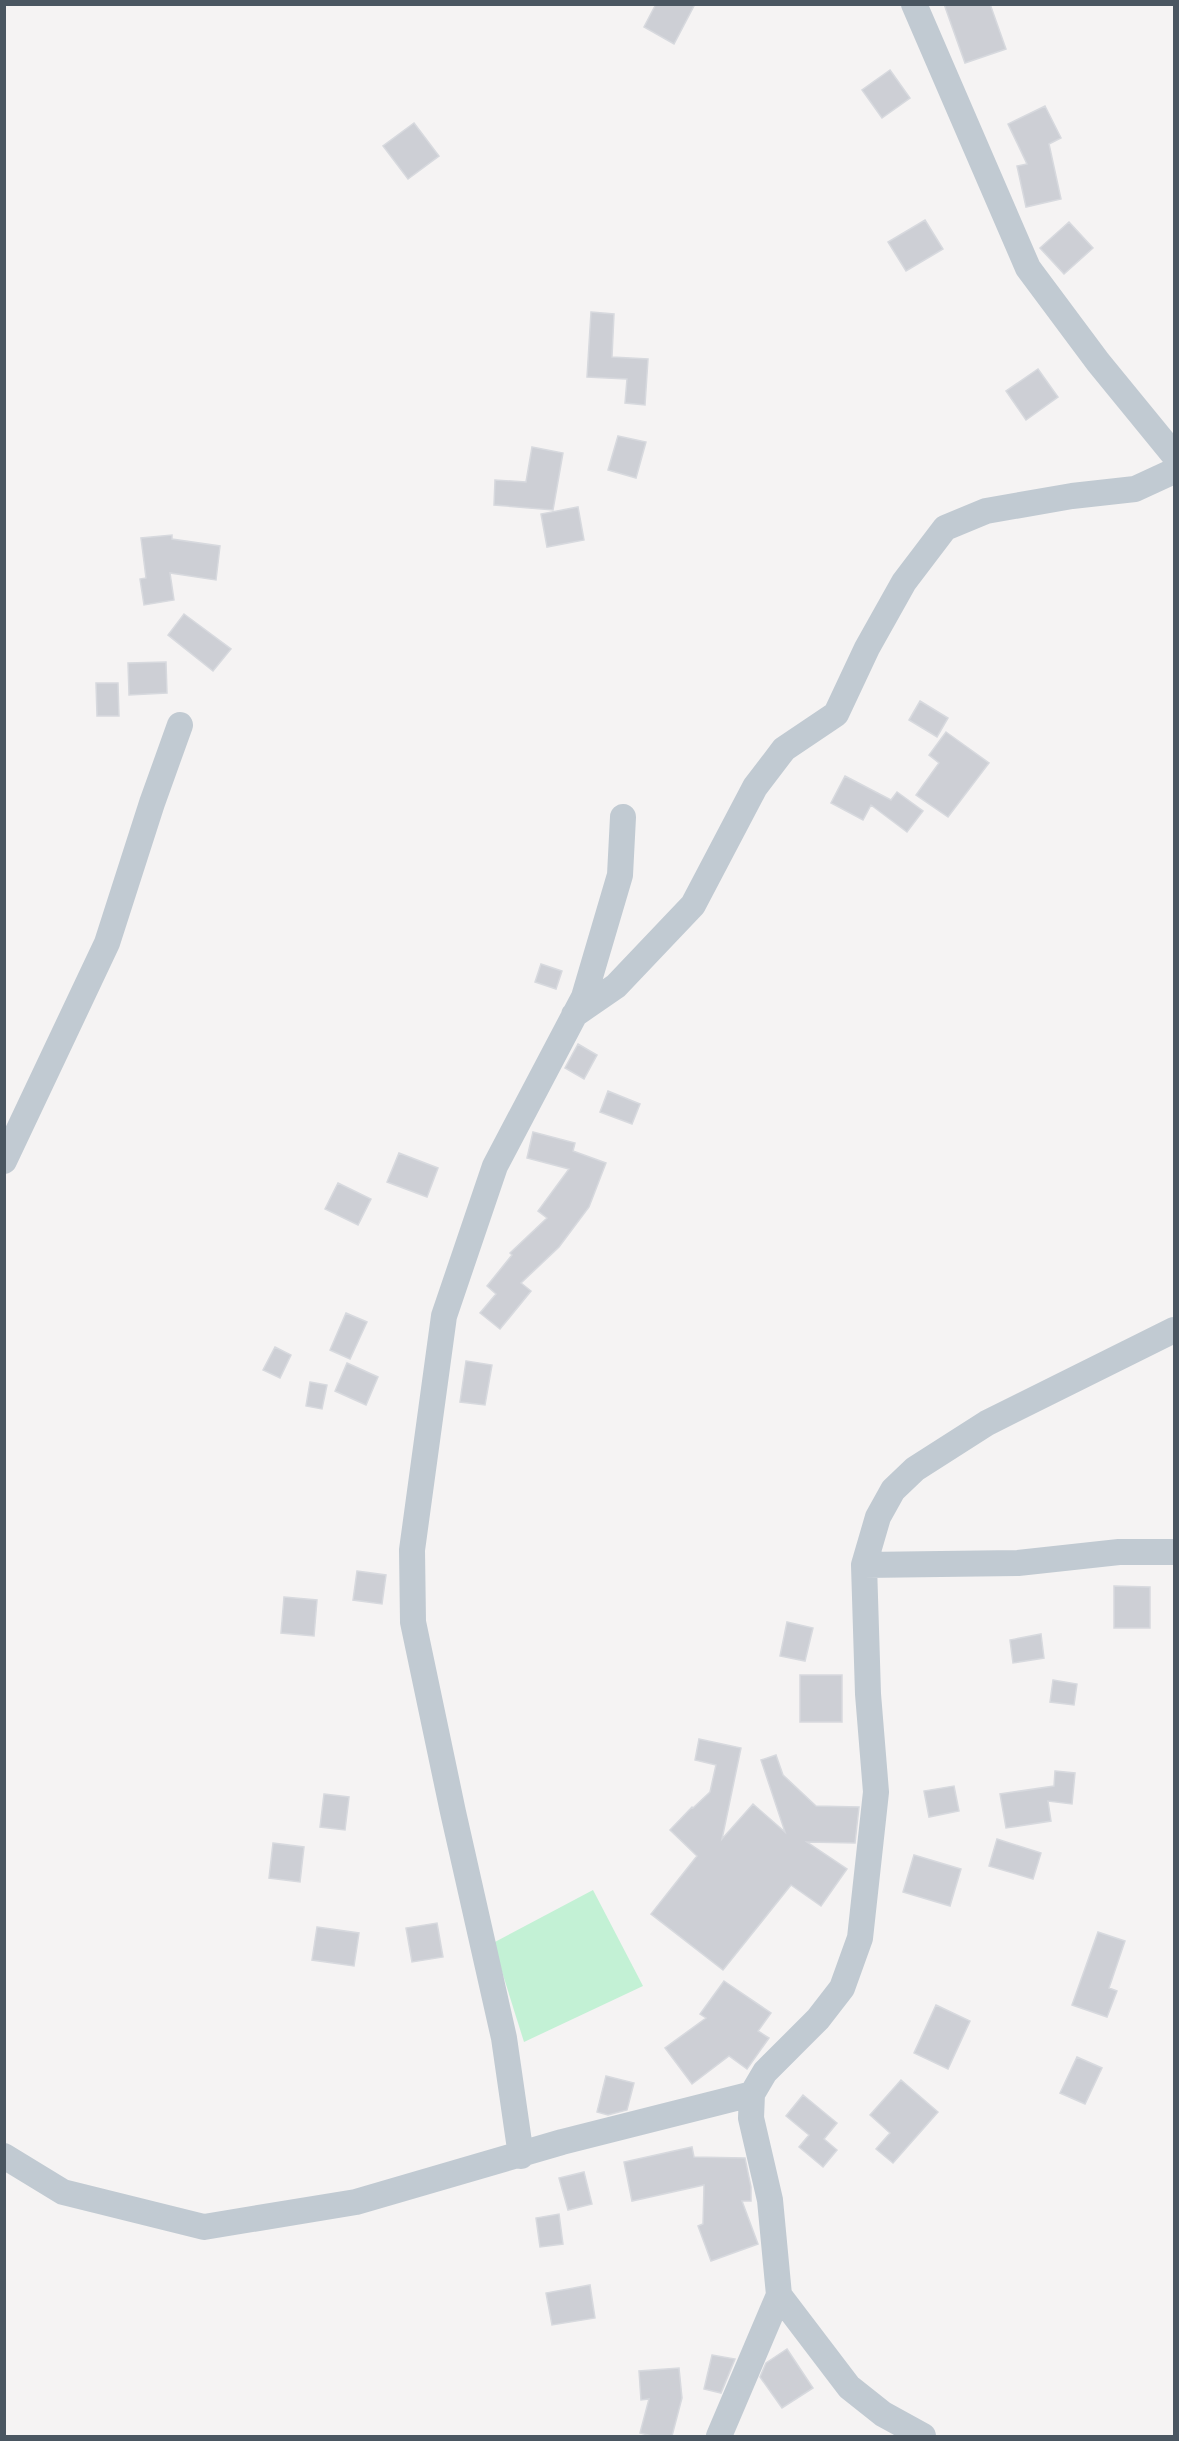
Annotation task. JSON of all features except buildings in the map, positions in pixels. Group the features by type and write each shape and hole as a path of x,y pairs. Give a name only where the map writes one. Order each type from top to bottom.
{"street":[{"path":"914,4 1028,268 1098,362 1174,455"},
{"path":"573,1016 615,986 693,905 755,787 784,749 836,714 867,648 904,582 945,528 986,511 1072,496 1135,489 1174,471"},
{"path":"4,1161 107,944 152,803 180,725"},
{"path":"521,2156 504,2038 413,1622 412,1550 444,1316 495,1166 584,997 620,875 623,817"},
{"path":"719,2436 779,2295 770,2200 751,2118 752,2094 765,2072 818,2019 842,1989 860,1938 876,1792 868,1694 864,1565 878,1517 893,1490 915,1469 987,1423 1174,1330"},
{"path":"864,1565 1018,1563 1119,1552 1174,1552"},
{"path":"4,2156 63,2192 204,2227 356,2202 521,2156 562,2142 752,2094"},
{"path":"779,2295 849,2387 883,2414 923,2436"}],"green space":[{"path":"593,1890 643,1986 524,2042 493,1943"}]}
